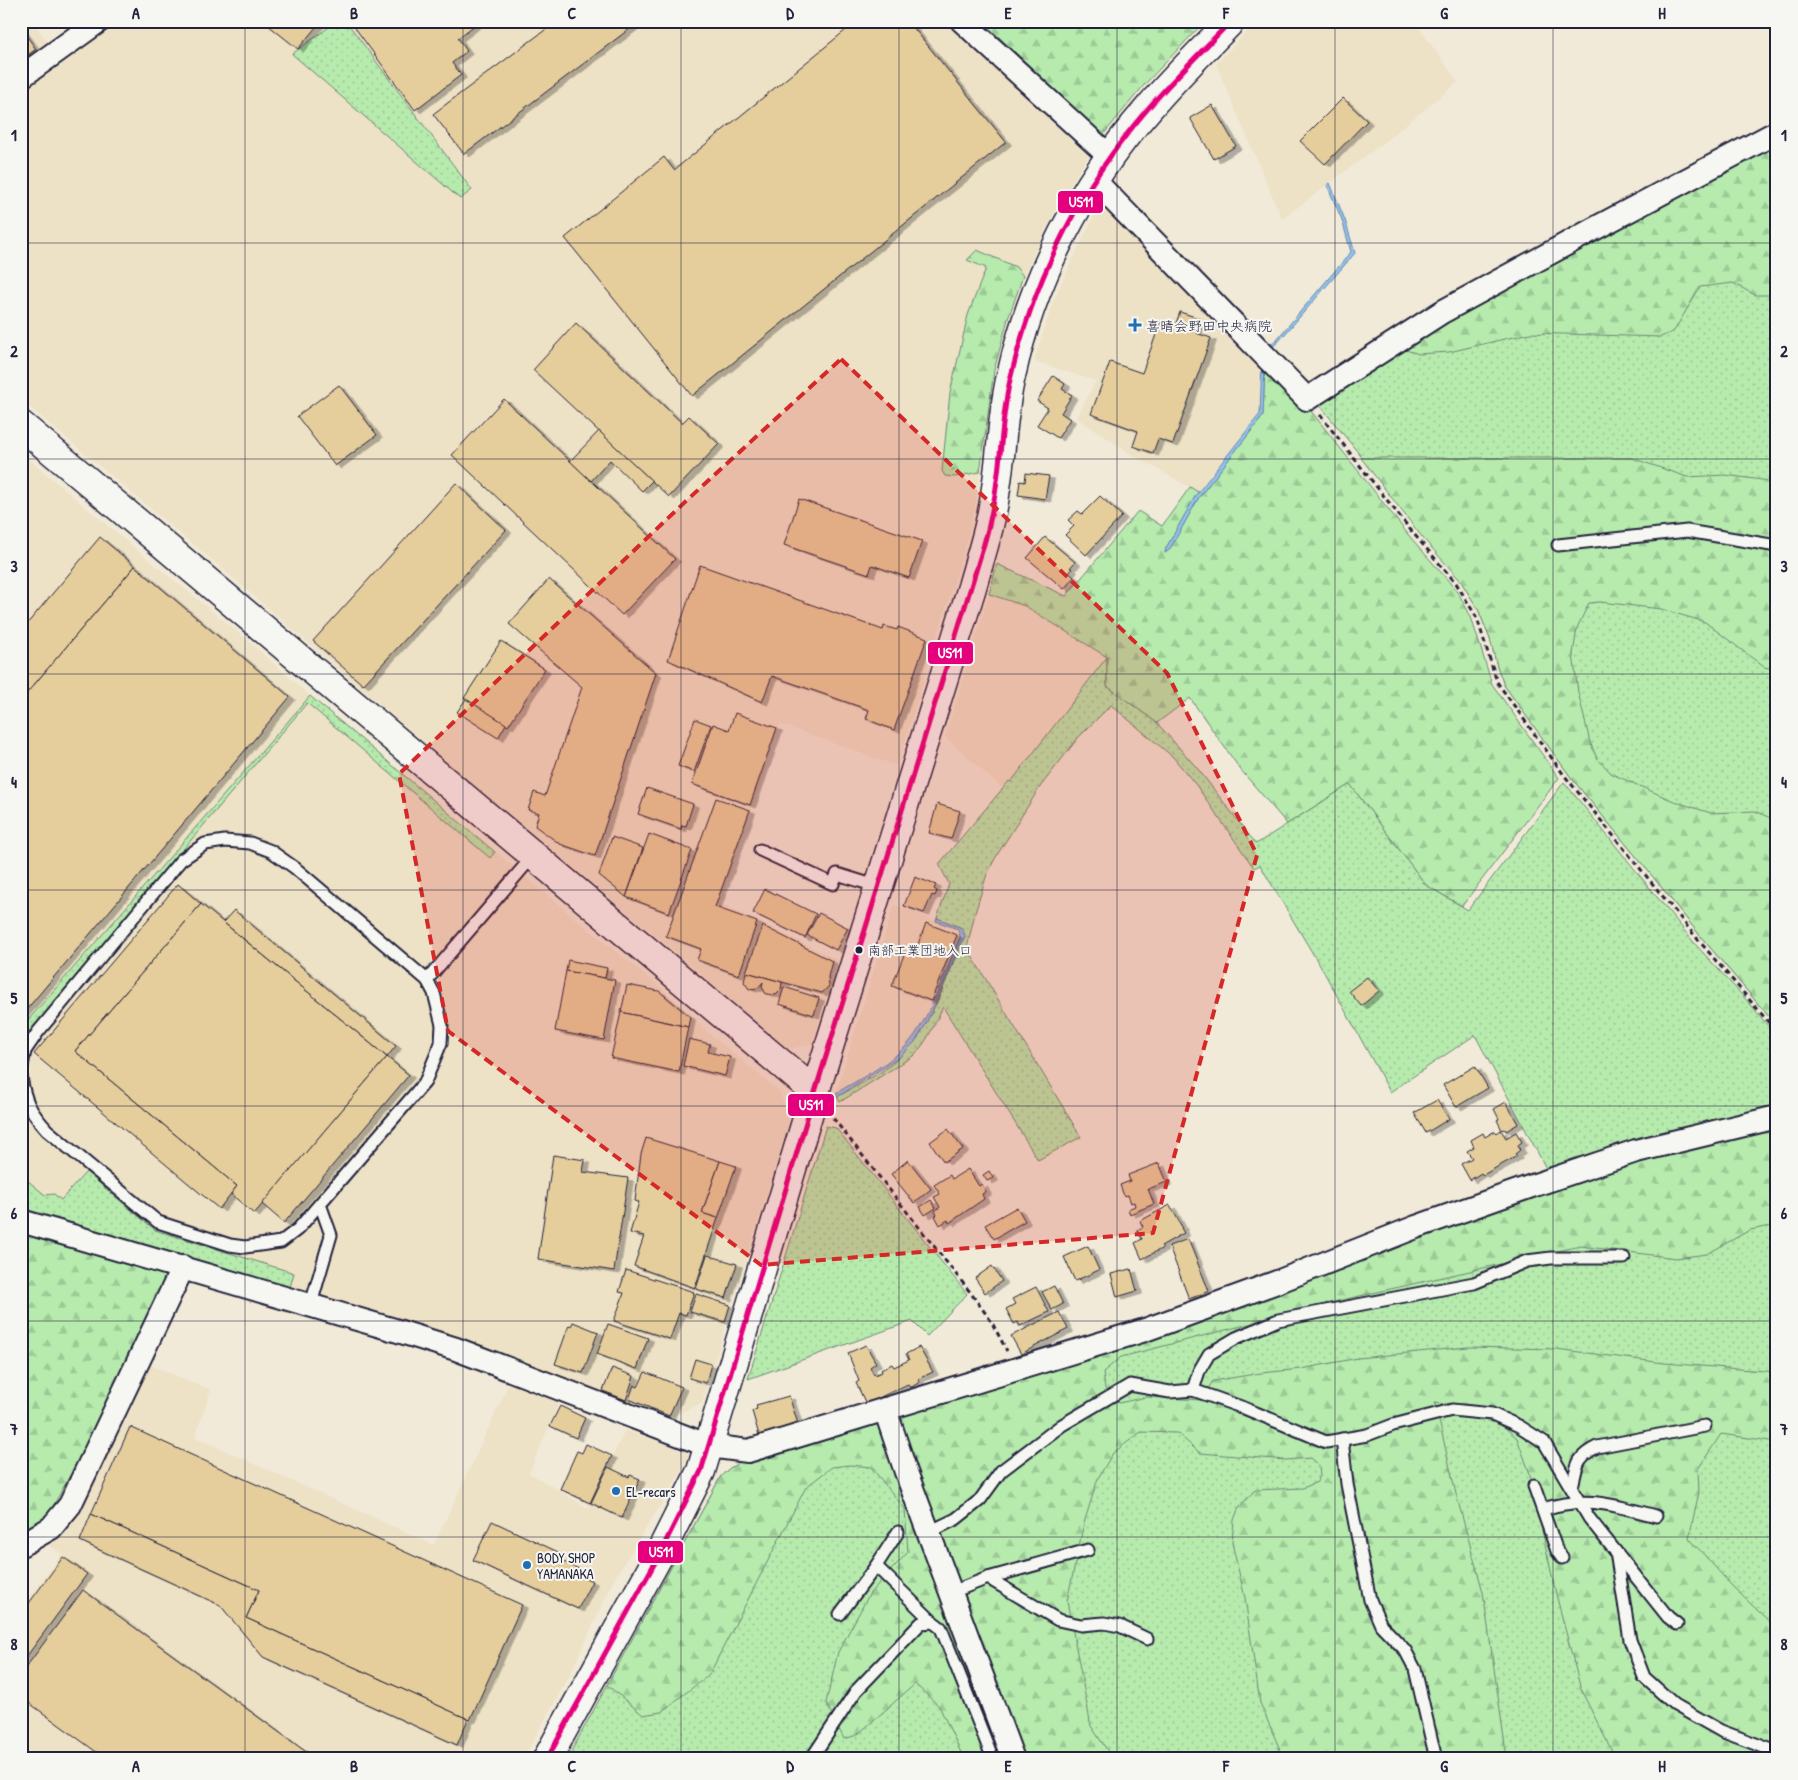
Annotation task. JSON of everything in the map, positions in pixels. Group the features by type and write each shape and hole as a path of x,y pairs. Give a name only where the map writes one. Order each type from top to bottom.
{"street":[{"path":"21,77 99,21"},
{"path":"962,21 1110,157"},
{"path":"547,1759 658,1556 701,1472 815,1092 972,588 989,528 996,490 1010,378 1021,335 1040,280 1077,208 1110,157 1147,110 1231,21"},
{"path":"1094,180 1307,399 1442,312 1777,132"},
{"path":"21,425 815,1092"},
{"path":"21,1221 311,1304 456,1349 709,1446 748,1450 1145,1330 1276,1282 1416,1227 1636,1151 1777,1117"},
{"path":"21,1546 51,1528 70,1505 183,1267"},
{"path":"885,1408 1013,1759"}],"lane":[{"path":"1558,546 1687,531 1777,546"},
{"path":"21,1071 25,1051 38,1032 181,860 206,844 225,841 250,842 271,851 295,868 427,980 434,992 442,1025 441,1043 434,1065 425,1082 298,1229 281,1242 261,1246 245,1247 230,1245 158,1222 47,1130 36,1118 25,1099 21,1077"},
{"path":"760,850 834,884 837,874 879,887"},
{"path":"427,980 533,856"},
{"path":"311,1304 331,1235 320,1204"},
{"path":"1193,1390 1199,1371 1209,1354 1236,1338 1278,1320 1474,1283 1527,1261 1551,1258 1624,1258"},
{"path":"929,1532 956,1519 980,1500 1001,1471 1062,1425 1130,1385 1170,1392 1193,1390 1244,1408 1326,1442 1367,1435 1393,1425 1452,1410 1492,1414 1519,1426 1544,1442 1589,1518 1668,1617 1677,1624"},
{"path":"1572,1487 1578,1463 1585,1453 1598,1447 1705,1426"},
{"path":"1342,1439 1347,1484 1370,1600 1381,1625 1404,1650 1415,1670 1436,1759"},
{"path":"1534,1486 1557,1551 1562,1558"},
{"path":"1543,1510 1580,1501 1598,1502 1656,1516"},
{"path":"840,1614 876,1566 898,1532"},
{"path":"952,1592 988,1578 1088,1550"},
{"path":"1616,1552 1630,1640 1644,1677 1675,1705 1721,1730 1777,1752"},
{"path":"876,1566 978,1664"},
{"path":"988,1578 1058,1620 1081,1625 1104,1623 1120,1626 1147,1640"},
{"path":"811,1759 856,1691 920,1623 937,1625"},
{"path":"937,1625 993,1759"}],"path":[{"path":"1307,399 1413,533 1456,583 1477,618 1498,682 1564,775 1700,942 1777,1032"},
{"path":"815,1092 829,1113 970,1292 991,1321 1017,1369"}],"highlighted area":[{"path":"841,359 1167,673 1257,855 1153,1233 761,1265 448,1031 399,774 686,501"}],"shaded area":[{"path":"21,21 32,21 53,48 21,71"},
{"path":"109,21 337,21 293,54 472,189 346,21 943,21 1088,156 1055,211 1023,276 1008,319 994,370 975,507 967,541 897,766 780,724 720,903 838,960 812,1044 789,1049 429,747 212,560 21,400 21,84"},
{"path":"1257,21 1414,21 1458,82 1380,145 1282,219 1216,64"},
{"name":"喜晴会野田中央病院","path":"1105,201 1262,362 1260,414 1198,492 1131,454 1077,418 1096,381 1034,361 1060,286 1092,220"},
{"path":"21,453 245,638 310,696 572,916 660,987 692,1016 692,1019 780,1092 789,1121 702,1403 668,1418 524,1362 393,1316 21,1208"},
{"path":"989,594 1025,606 1107,657 1011,783 1009,782 1003,789 945,737"},
{"path":"894,905 958,929 960,937 918,1032 906,1046 892,1057 836,1093"},
{"path":"150,1365 211,1390 195,1437 434,1545 509,1384 559,1402 529,1473 588,1508 625,1430 686,1452 689,1457 615,1577 569,1676 523,1759 21,1759 21,1610 62,1554 48,1544 62,1535 73,1517 126,1420"}],"green space":[{"path":"337,21 346,21 472,190 460,199 292,54"},
{"path":"982,21 1205,21 1144,85 1103,135"},
{"path":"1777,139 1777,1026 1702,938 1573,780 1504,685 1490,639 1478,609 1457,575 1318,403 1414,336"},
{"path":"1777,139 1777,295 1755,295 1733,283 1700,287 1674,331 1661,337 1530,333 1449,352 1419,354 1396,347"},
{"path":"977,250 1016,267 1023,276 1008,319 994,370 980,472 954,477 945,476 942,471 950,393 968,315 986,268 967,260"},
{"path":"1265,364 1300,397 1411,538 1460,596 1471,617 1492,684 1559,778 1462,906 1426,885 1350,784 1287,824 1240,769 1190,698 1157,723 1107,686 1107,657 1025,606 989,594 997,564 1066,596 1138,511 1162,526 1190,487 1198,492 1165,553 1169,550 1199,497 1263,416"},
{"path":"1361,458 1632,458 1687,477 1725,475 1777,482 1777,669 1764,667 1705,622 1661,609 1600,602 1589,603 1577,628 1573,654 1578,692 1590,742 1597,758 1612,774 1676,802 1711,813 1755,811 1777,821 1777,1026 1702,938 1573,780 1504,685 1490,639 1478,609 1460,580 1422,537"},
{"path":"1107,657 1107,686 1157,723 1198,769 1256,844 1350,784 1426,885 1468,910 1564,782 1696,945 1752,1006 1777,1037 1777,1108 1548,1172 1475,1035 1390,1092 1325,974 1260,865 1254,868 1196,785 1173,757 1111,705 1078,738 1040,787 997,855 987,874 967,948 1081,1137 1038,1160 943,1007 927,1039 913,1056 840,1102 837,1097 888,1067 913,1043 931,1015 965,936 962,928 937,918 949,884 939,864 1009,781 1011,782"},
{"path":"310,696 495,852 490,858 307,703 21,1041 21,1028"},
{"path":"826,1126 836,1128 967,1294 927,1336 912,1321 748,1379"},
{"path":"1777,1126 1777,1759 1021,1759 902,1419"},
{"path":"1777,1126 1777,1225 1750,1230 1707,1254 1676,1258 1580,1246 1342,1300 1121,1357 1103,1372 1105,1389 1119,1403 1146,1397 1201,1400 1213,1381 1301,1369 1358,1358 1468,1347 1556,1349 1664,1363 1777,1372 1777,1442 1721,1434 1698,1469 1699,1492 1689,1538 1732,1586 1777,1629 1777,1759 1616,1759 1581,1690 1556,1594 1529,1471 1517,1438 1483,1409 1435,1403 1456,1494 1483,1592 1507,1759 1284,1759 1260,1703 1245,1598 1232,1543 1234,1520 1239,1507 1255,1490 1303,1488 1317,1482 1320,1476 1319,1465 1311,1458 1286,1460 1200,1453 1177,1433 1141,1432 1113,1453 1098,1478 1084,1523 1067,1601 1091,1726 1113,1759 1021,1759 927,1502 901,1424 906,1411 1674,1150"},
{"path":"86,1172 155,1230 294,1273 290,1287 21,1208 21,1175 45,1195 54,1194 61,1200"},
{"path":"21,1232 164,1271 167,1276 105,1412 47,1517 40,1524 21,1533"},
{"path":"869,1421 877,1424 882,1429 1004,1759 964,1759 939,1706 915,1684 857,1735 844,1739 826,1703 838,1652 870,1593 908,1552 905,1509 871,1467 850,1465 832,1467 806,1487 709,1675 661,1712 643,1715 607,1685 721,1476 744,1459"},
{"path":"877,1424 1004,1759 567,1759 721,1476 730,1468"}],"water":[{"path":"1330,183 1345,220 1355,253 1278,342 1268,350 1266,349 1277,339 1351,252 1342,220 1327,185"},
{"path":"1262,362 1265,364 1263,416 1199,497 1169,550 1165,553 1196,495 1260,414"},
{"path":"937,918 962,928 965,936 925,1026 915,1042 900,1057 834,1099 836,1093 890,1060 906,1046 930,1009 960,937 958,929 936,921"}],"building":[{"path":"263,21 321,21 298,49"},
{"path":"350,21 480,21 458,38 467,51 452,63 461,75 415,110"},
{"path":"557,21 640,21 464,154 433,114"},
{"path":"857,21 908,21 1006,142 692,396 565,238 664,157 674,170"},
{"path":"21,28 36,49 21,60"},
{"path":"1343,98 1367,121 1325,164 1300,141"},
{"path":"1212,105 1236,146 1214,159 1190,118"},
{"name":"喜晴会野田中央病院","path":"1180,312 1201,319 1196,333 1211,338 1173,444 1158,439 1153,453 1133,446 1138,431 1091,414 1110,362 1142,373 1161,321 1175,326"},
{"path":"576,323 682,423 689,416 719,444 669,497 533,370"},
{"path":"1053,376 1065,384 1062,389 1072,395 1061,413 1070,419 1058,438 1037,425 1048,408 1037,401"},
{"path":"339,385 377,435 335,466 297,416"},
{"path":"504,399 675,559 622,615 452,455"},
{"path":"599,431 652,481 642,491 610,460 591,481 570,461"},
{"path":"1026,473 1049,476 1045,499 1018,495 1020,481 1025,482"},
{"path":"456,483 506,530 363,685 313,641"},
{"path":"1100,496 1122,516 1086,555 1065,535 1074,526 1068,520 1078,511 1082,514"},
{"path":"799,499 922,541 909,578 872,565 869,574 784,545"},
{"path":"100,537 135,566 21,700 21,631"},
{"path":"1045,537 1075,562 1070,568 1072,569 1069,573 1074,577 1064,589 1027,558"},
{"path":"700,565 883,630 884,626 897,630 898,627 927,638 894,730 866,719 869,710 772,676 762,702 668,660"},
{"path":"135,566 290,697 21,1016 21,700"},
{"path":"549,579 656,673 595,856 560,844 535,826 539,813 528,810 534,792 545,796 582,687 509,624"},
{"path":"501,641 545,669 508,726 464,698"},
{"path":"466,699 506,724 498,738 457,712"},
{"path":"735,713 777,728 750,805 692,784 713,724 729,730"},
{"path":"695,719 711,725 694,772 678,766"},
{"path":"647,788 693,804 686,826 682,825 681,829 638,814"},
{"path":"716,798 750,810 715,907 757,922 739,975 697,960 701,949 666,936"},
{"path":"937,804 960,811 951,839 929,833"},
{"path":"649,834 692,850 669,913 626,897"},
{"path":"612,837 643,848 626,897 599,875"},
{"path":"915,877 936,885 934,889 937,891 935,896 932,895 924,913 904,906"},
{"path":"178,884 201,904 75,1051 237,1186 219,1209 34,1054"},
{"path":"765,889 816,914 805,938 753,913"},
{"path":"201,904 387,1057 254,1214 231,1194 237,1186 75,1051"},
{"path":"234,910 396,1046 387,1057 223,922"},
{"path":"819,913 848,928 836,950 807,935"},
{"path":"926,923 957,935 931,1001 892,986 905,952 914,955"},
{"path":"763,926 832,961 828,977 829,986 822,993 746,972"},
{"path":"568,960 607,968 605,978 566,971"},
{"path":"566,971 615,980 604,1040 555,1031"},
{"path":"746,972 782,982 781,990 776,995 766,994 762,987 763,982 758,988 749,989 744,982"},
{"path":"1367,977 1379,991 1361,1006 1349,991"},
{"path":"627,985 659,991 690,1017 688,1027 621,1012"},
{"path":"784,987 819,998 814,1015 779,1004"},
{"path":"621,1012 688,1027 679,1072 611,1058"},
{"path":"689,1039 710,1044 708,1052 730,1057 725,1076 683,1066"},
{"path":"387,1057 409,1075 284,1223 262,1204"},
{"path":"1475,1066 1488,1088 1456,1107 1443,1085"},
{"path":"1437,1100 1449,1119 1426,1133 1414,1113"},
{"path":"1506,1102 1518,1124 1506,1131 1505,1129 1502,1130 1494,1109"},
{"path":"948,1129 963,1149 944,1162 930,1142"},
{"path":"1501,1130 1506,1138 1516,1132 1522,1142 1518,1145 1520,1150 1515,1154 1517,1156 1470,1180 1461,1164 1472,1158 1467,1151 1474,1147 1471,1140 1483,1133 1485,1137"},
{"path":"646,1138 720,1161 702,1213 718,1218 695,1288 634,1266 644,1236 630,1233 639,1202 635,1201 641,1154"},
{"path":"553,1155 585,1160 583,1172 628,1178 614,1271 538,1259"},
{"path":"908,1160 931,1189 914,1203 891,1174"},
{"path":"720,1161 736,1166 718,1218 702,1213"},
{"path":"1159,1163 1167,1182 1148,1189 1154,1204 1130,1214 1128,1209 1135,1206 1134,1202 1131,1203 1128,1195 1124,1196 1120,1185 1130,1181 1128,1175"},
{"path":"968,1169 979,1186 982,1184 986,1192 982,1194 984,1199 949,1223 948,1220 940,1225 935,1216 937,1215 935,1211 940,1207 934,1197 940,1194 934,1185 950,1175 952,1179"},
{"path":"989,1171 993,1178 987,1181 983,1175"},
{"path":"931,1200 936,1208 925,1215 920,1207"},
{"path":"1170,1205 1184,1233 1161,1246 1163,1248 1142,1259 1135,1243 1142,1239 1137,1230 1143,1227 1140,1221"},
{"path":"1017,1207 1025,1221 994,1239 985,1225"},
{"path":"1188,1239 1209,1291 1189,1299 1169,1246"},
{"path":"1088,1246 1099,1270 1075,1281 1064,1257"},
{"path":"707,1255 737,1264 726,1298 696,1289"},
{"path":"992,1266 1002,1281 985,1293 975,1278"},
{"path":"1131,1269 1137,1291 1117,1297 1111,1274"},
{"path":"626,1270 694,1292 686,1315 679,1313 670,1339 614,1321 624,1293 619,1292"},
{"path":"1054,1286 1063,1304 1052,1310 1042,1292"},
{"path":"1036,1287 1049,1312 1020,1326 1018,1322 1014,1324 1006,1309 1015,1304 1012,1299"},
{"path":"696,1294 730,1305 725,1322 690,1312"},
{"path":"1059,1312 1068,1329 1021,1354 1011,1336"},
{"path":"573,1322 598,1332 583,1373 555,1364 569,1325 571,1326"},
{"path":"608,1324 648,1338 637,1369 597,1354"},
{"path":"866,1345 876,1363 870,1367 874,1375 882,1372 881,1370 892,1364 894,1367 909,1360 906,1354 919,1347 933,1372 918,1379 920,1382 910,1388 908,1384 866,1404 856,1383 859,1381 848,1353"},
{"path":"695,1359 711,1364 706,1383 689,1378"},
{"path":"612,1368 634,1376 626,1400 603,1391"},
{"path":"645,1372 682,1387 669,1416 629,1399 634,1385 638,1387"},
{"path":"789,1396 798,1424 759,1435 752,1411 757,1409 756,1405"},
{"path":"560,1406 585,1418 576,1438 550,1426"},
{"path":"130,1427 522,1605 470,1720 246,1618 259,1590 91,1514"},
{"path":"586,1444 612,1456 590,1503 560,1489 577,1451 582,1453"},
{"name":"EL-recars","path":"608,1467 629,1477 630,1475 640,1479 622,1518 591,1503"},
{"path":"91,1514 259,1590 246,1618 468,1719 457,1745 263,1657 220,1605 80,1541"},
{"name":"BODY SHOP YAMANAKA","path":"492,1521 558,1552 555,1558 581,1570 579,1575 592,1581 578,1609 473,1560"},
{"path":"63,1557 87,1574 21,1664 21,1614"},
{"path":"83,1590 316,1759 106,1759 21,1697 21,1674"}],"transit line":[{"name":"US11","path":"547,1759 658,1557 701,1471 815,1092 985,541 998,473 1008,388 1020,344 1041,281 1070,222 1104,165 1149,107 1231,21"}],"place":[{"name":"喜晴会野田中央病院","path":"1135,325"},
{"name":"南部工業団地入口","path":"859,950"},
{"name":"EL-recars","path":"616,1491"},
{"name":"BODY SHOP YAMANAKA","path":"527,1565"}]}
